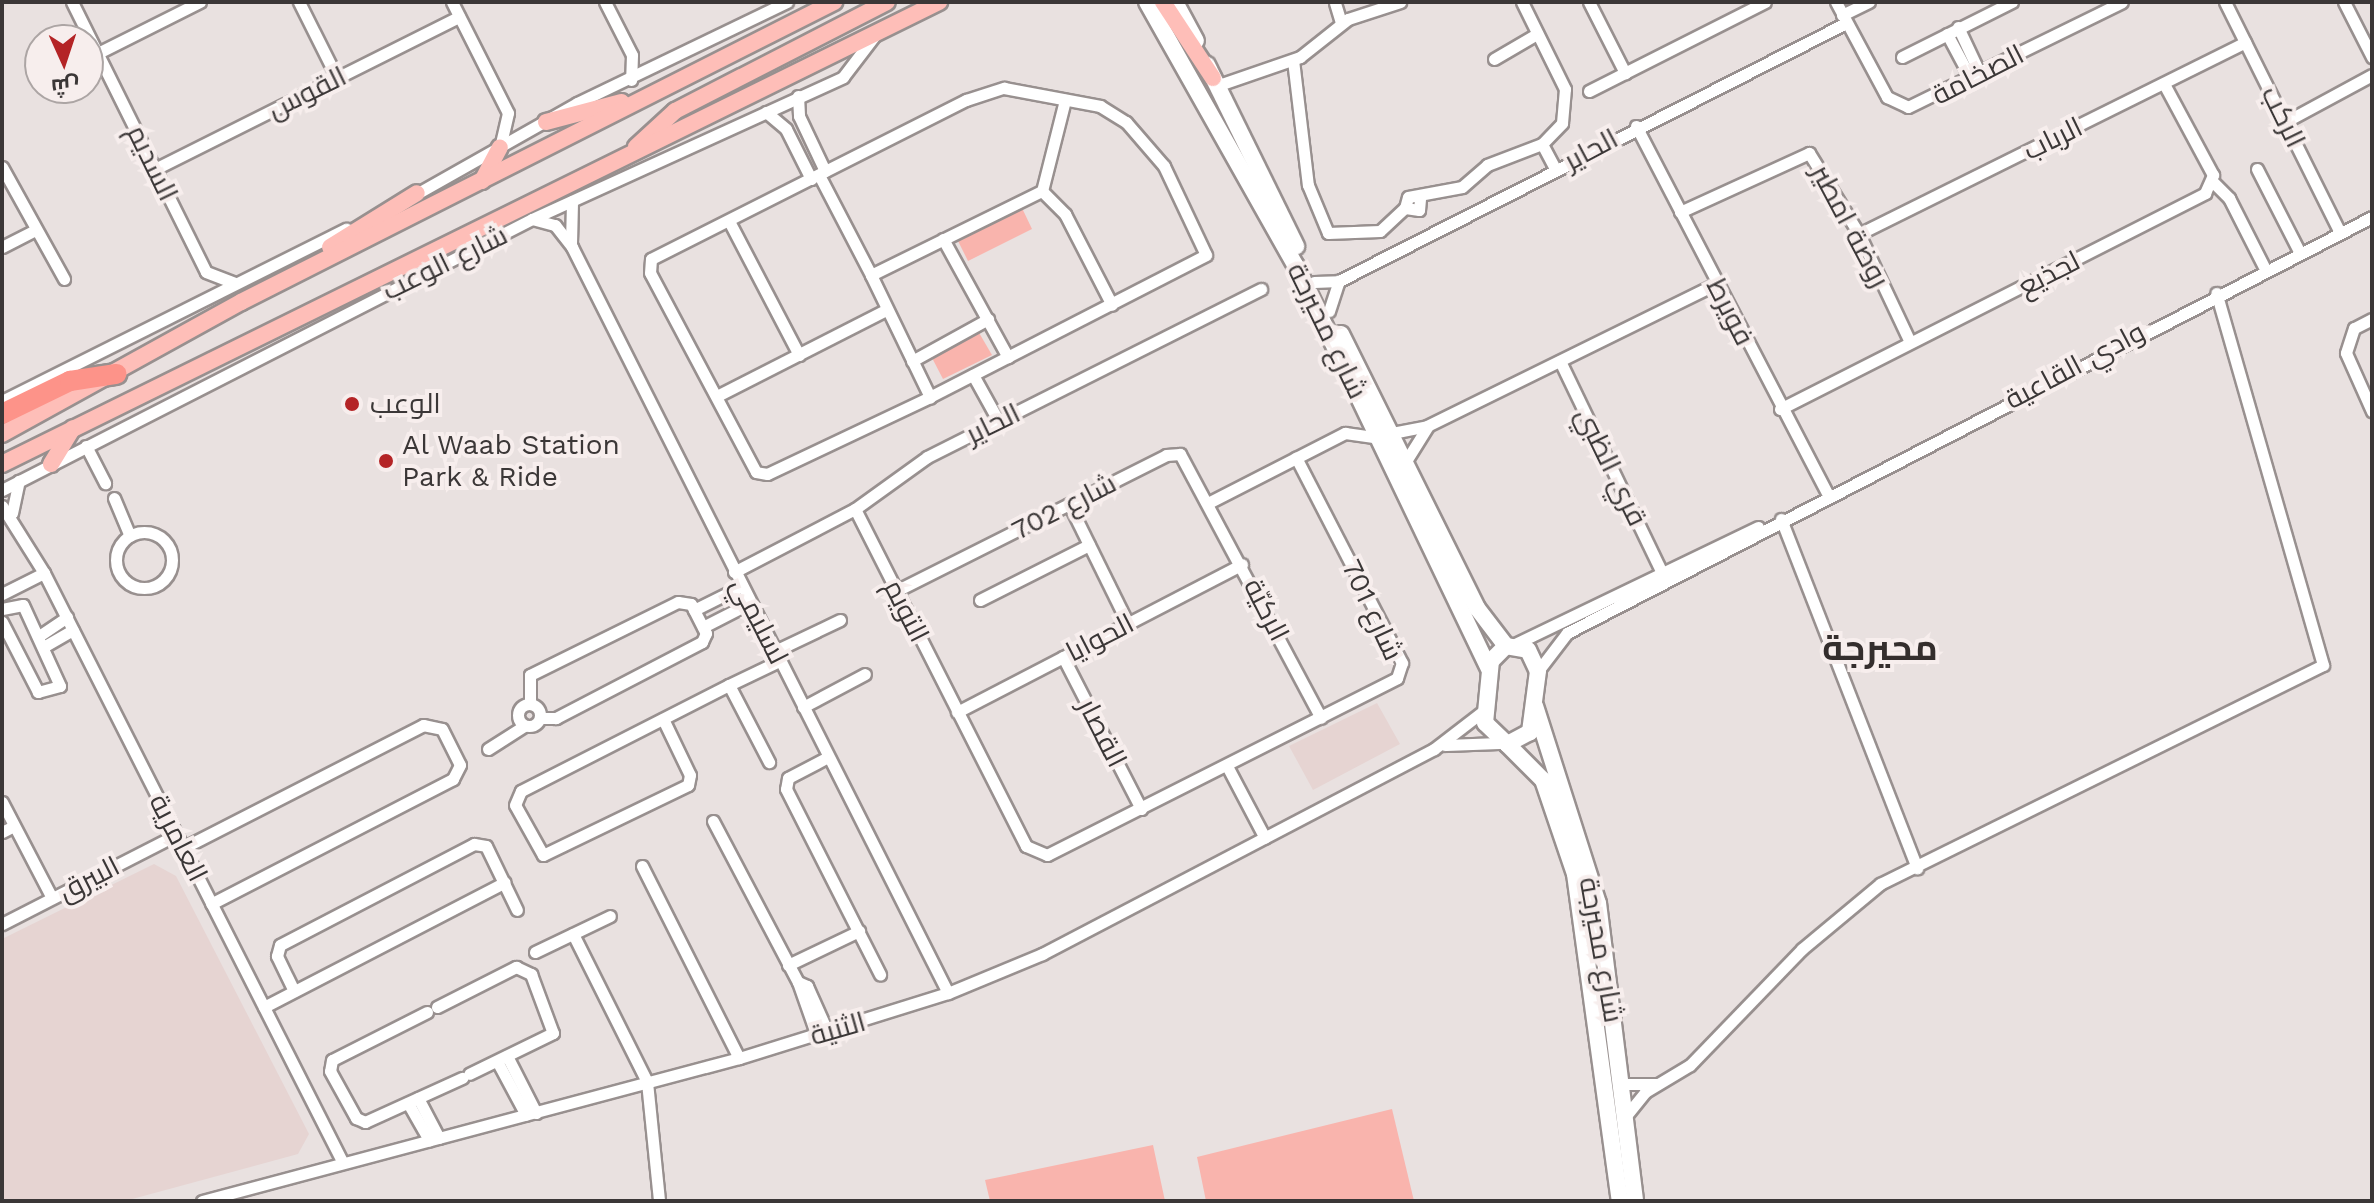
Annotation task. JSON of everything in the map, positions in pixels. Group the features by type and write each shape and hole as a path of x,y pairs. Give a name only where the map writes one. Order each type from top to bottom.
{"highway":[{"path":"2,414 70,381 116,374"}],"main road":[{"name":"شارع الوعب","path":"2,434 116,374 241,302 834,2"},
{"path":"633,151 675,111 887,2"},
{"name":"شارع الوعب","path":"2,464 477,225 939,2"},
{"path":"1163,2 1215,82"},
{"path":"546,122 653,93"},
{"path":"482,181 500,147"},
{"path":"241,302 417,193"},
{"path":"51,464 74,426"}],"street":[{"name":"السديم","path":"72,2 83,24"},
{"path":"104,50 200,2"},
{"path":"299,2 337,78"},
{"path":"452,2 508,113 525,125 546,122"},
{"path":"605,2 632,55 631,80"},
{"path":"2,401 417,193 546,122 787,2"},
{"name":"شارع محيرجة","path":"1147,2 1296,266 1360,398 1406,461 1477,608 1510,645 1528,650 1538,671"},
{"name":"شارع محيرجة","path":"1175,2 1329,311 1489,668"},
{"path":"1328,2 1336,2 1341,23"},
{"path":"1215,82 1293,60 1341,23 1400,2"},
{"path":"1293,60 1308,185 1328,233 1380,231 1405,208 1408,197 1420,199 1462,187 1487,165 1542,144 1558,130 1567,102 1522,2"},
{"path":"1589,2 1625,73"},
{"path":"1589,91 1765,2"},
{"name":"الصخامة","path":"1836,2 1894,103 1917,106 2122,2"},
{"name":"الحاير","path":"1314,282 1339,281 1844,19 1869,2"},
{"path":"1902,57 2012,2"},
{"name":"الركب","path":"2225,2 2340,233"},
{"path":"2344,2 2372,57"},
{"name":"القوس","path":"155,169 459,17"},
{"path":"1953,30 1976,76"},
{"name":"شارع الوعب","path":"2,490 532,219 849,73 878,31"},
{"path":"1494,59 1537,34"},
{"name":"الرباب","path":"1859,234 2245,42"},
{"path":"632,55 659,67"},
{"name":"السديم","path":"104,65 206,272"},
{"path":"2285,122 2372,75"},
{"path":"2164,84 2213,182 2229,198 2265,269"},
{"path":"1026,88 1065,100 1100,106 1147,142 1206,253 1112,305 930,397 763,475 753,469 649,268 654,255 730,223 818,175 983,94 1026,88"},
{"path":"798,96 799,116 818,175"},
{"path":"871,275 1042,191 1065,100"},
{"path":"766,112 786,129 818,175 930,397"},
{"path":"500,147 508,113"},
{"name":"فويرط","path":"1636,126 1780,409 1828,495"},
{"path":"1542,144 1555,168"},
{"name":"روضة امطير","path":"1680,212 1809,153 1859,234 1910,342"},
{"path":"2,167 34,231 64,279"},
{"path":"2257,169 2300,253"},
{"name":"لجذيع","path":"1780,409 2192,200 2213,182"},
{"path":"1042,191 1065,214 1112,305"},
{"name":"لسليمي","path":"572,201 572,247"},
{"name":"وادي القاعية","path":"1538,671 1567,633 2216,293 2372,217"},
{"path":"477,225 532,219"},
{"name":"لسليمي","path":"532,219 555,225 572,247 948,993"},
{"path":"730,223 799,355"},
{"path":"2,247 34,231"},
{"path":"943,239 1008,357"},
{"path":"206,272 219,282 239,282"},
{"path":"195,304 206,289 206,272"},
{"path":"1329,311 1339,281"},
{"path":"1345,433 1385,435 1427,426 1715,284"},
{"name":"الحاير","path":"734,572 855,509 919,461 1261,289"},
{"path":"1625,1118 1658,1084 1690,1065 1802,949 1869,893 2323,665 2216,293"},
{"path":"717,396 886,310"},
{"path":"912,361 988,319"},
{"path":"2372,319 2354,328 2346,353 2372,411"},
{"name":"قري الظبي","path":"1560,361 1662,573"},
{"path":"973,375 999,422"},
{"path":"1210,502 1345,433 1358,417 1360,398"},
{"path":"1406,461 1427,426"},
{"path":"86,446 105,483"},
{"name":"شارع 702","path":"896,591 1175,453 1188,460 1210,502"},
{"name":"شارع 701","path":"957,712 1033,852 1051,854 1391,683 1402,663 1296,458"},
{"name":"العامرية","path":"19,481 7,509 67,617 343,1163"},
{"path":"114,498 130,536"},
{"name":"الركيّة","path":"1210,502 1321,718"},
{"path":"1069,504 1128,624"},
{"name":"التويم","path":"855,509 957,712"},
{"path":"1781,519 1917,868"},
{"name":"وادي القاعية","path":"1510,645 1781,519"},
{"path":"156,535 167,544 170,570 163,581 137,588 125,582 115,557 130,536 156,535"},
{"path":"980,600 1089,545"},
{"name":"الحوايا","path":"957,712 1242,564"},
{"path":"2,594 44,573"},
{"path":"694,610 742,586"},
{"path":"488,749 540,718 556,718 702,642 703,627 694,610 678,602 534,672 524,686 530,704 540,718"},
{"path":"2,609 22,603 62,682 43,695 2,622"},
{"path":"703,627 750,603"},
{"path":"42,641 67,617"},
{"path":"663,719 690,775 688,785 543,855 515,796 663,719 729,685 840,620"},
{"path":"42,641 73,630"},
{"path":"1510,645 1489,668 1486,709 1487,730 1504,744 1530,732 1538,671"},
{"name":"القصار","path":"1063,657 1141,809"},
{"path":"803,707 865,674"},
{"path":"729,685 769,762"},
{"path":"524,726 518,712 530,704"},
{"name":"شارع محيرجة","path":"1535,706 1598,903 1614,1085 1620,1201"},
{"name":"الثنية","path":"202,1201 739,1058 948,993 1042,954 1434,749 1486,709"},
{"path":"183,848 423,725 442,729 460,765 453,779 211,904"},
{"name":"شارع محيرجة","path":"1504,744 1543,780 1575,874 1614,1085 1625,1118 1635,1201"},
{"name":"الثنية","path":"1434,749 1504,744"},
{"path":"828,757 788,778 786,789 880,974"},
{"path":"1227,766 1265,838"},
{"path":"2,802 52,898"},
{"path":"713,821 788,965 798,982 807,986 822,1034"},
{"path":"2,832 14,826"},
{"name":"البيرق","path":"2,924 176,835"},
{"path":"294,991 277,956 280,945 474,844 486,846 517,910"},
{"path":"642,866 739,1058"},
{"path":"264,1007 505,882"},
{"path":"535,952 610,916"},
{"path":"788,965 859,931"},
{"path":"573,934 647,1082 659,1201"},
{"path":"516,967 528,968 555,1027 502,1059 413,1101 360,1121 329,1063 516,967"},
{"path":"502,1059 531,1114"},
{"path":"1614,1085 1658,1084"},
{"path":"413,1101 434,1139"}],"shaded area":[{"path":"1022,208 1032,229 968,261 958,241"},
{"path":"978,331 992,355 943,379 930,354"},
{"path":"1377,703 1400,744 1313,790 1289,746"},
{"path":"154,864 176,876 309,1134 298,1154 125,1201 2,1201 2,939"},
{"path":"1392,1109 1414,1201 1206,1201 1197,1157"},
{"path":"1153,1145 1165,1201 990,1201 985,1180"}],"place":[{"name":"الوعب","path":"352,404"},
{"name":"Al Waab Station Park & Ride","path":"386,461"}],"district":[{"name":"محيرجة","path":"1880,649"}]}
